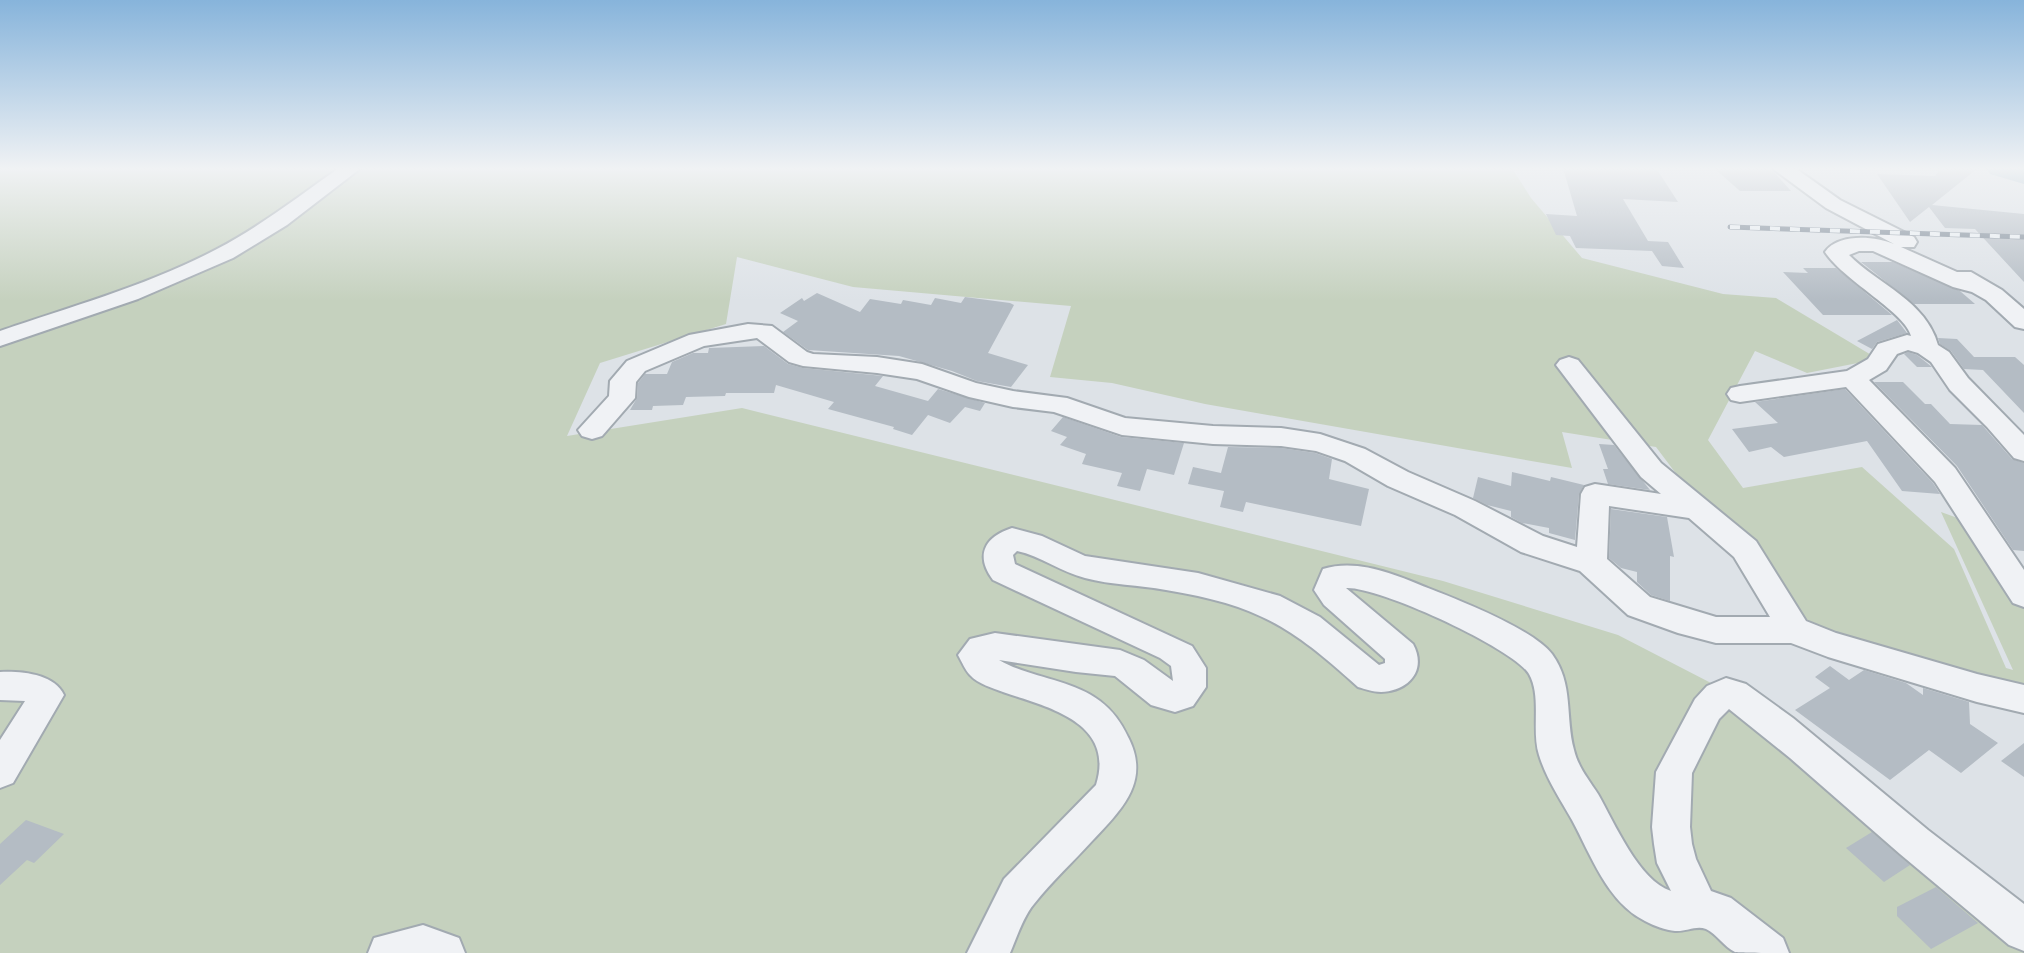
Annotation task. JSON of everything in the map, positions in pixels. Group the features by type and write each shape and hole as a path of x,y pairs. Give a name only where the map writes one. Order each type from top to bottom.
{"street":[{"path":"0,339 144,288 182,272 255,237 289,212"},
{"path":"1832,212 1848,223 1868,244"},
{"path":"1850,212 1913,245 1994,295 2024,322"},
{"path":"1927,348 1922,328 1914,317 1842,261 1836,252 1857,244 1876,245 1961,282 1980,287"},
{"path":"0,326 114,285 182,272"},
{"path":"592,430 622,398 623,381 636,366 698,340 748,331 764,331 798,357 812,361 877,365 922,372 969,389 1012,399 1058,404 1122,426 1213,435 1281,437 1320,443 1355,455 1398,479 1465,508 1532,544 1591,563 1639,606 1690,624 1716,630 1794,630 1828,644 1977,688 2024,699"},
{"path":"1740,394 1852,378 1874,369 1881,363 1887,350 1906,342 1927,348 1940,357 1959,384 1997,421 2024,452"},
{"path":"1569,365 1651,471 1745,549 1794,630"},
{"path":"1852,378 1945,475 2024,595"},
{"path":"1591,563 1595,494 1697,509"},
{"path":"988,953 1018,892 1110,796 1118,780 1118,761 1106,727 1088,710 1067,698 1019,683 983,668 977,662 975,655 982,648 995,646 1079,660 1117,663 1128,667 1162,695 1173,699 1183,696 1189,687 1190,677 1183,657 1172,649 1004,572 997,565 997,555 1001,546 1012,539 1033,543 1077,565 1167,579 1241,596 1273,607 1314,630 1370,677 1381,680 1392,678 1401,668 1403,661 1401,653 1335,597 1330,590 1334,577 1357,576 1420,596 1515,643 1529,652 1543,667 1549,682 1555,749 1573,787 1627,882 1647,901 1666,911 1681,913 1696,908 1718,912 1768,953"},
{"path":"0,686 13,685 36,689 46,695 0,772"},
{"path":"1696,908 1689,885 1677,863 1673,844 1671,826 1674,772 1707,709 1726,692 1734,694 1760,714 1914,843 2024,931"},
{"path":"389,953 423,945 444,953"}],"green space":[{"path":"0,212 1543,212 1582,258 1723,294 1776,298 1878,359 1807,373 1755,351 1708,440 1743,488 1862,467 1954,549 2006,668 2013,670 1941,512 1977,525 2024,607 2024,696 1794,630 1656,447 1562,432 1572,468 1205,404 1112,383 1050,377 1071,306 853,287 737,257 726,324 600,363 567,436 742,408 1443,581 1618,635 1742,699 2024,941 2024,953 0,953"}],"building":[{"path":"1576,212 1631,212 1648,241 1668,242 1684,268 1662,266 1652,251 1576,248 1570,236 1556,235 1546,214 1577,216"},
{"path":"1903,212 1922,212 1910,222"},
{"path":"1933,212 2024,214 2024,282 1975,229 1945,228"},
{"path":"1861,262 1893,262 1960,291 1975,304 1914,304"},
{"path":"1803,268 1836,268 1892,315 1823,315 1783,272 1808,273"},
{"path":"817,293 860,312 870,299 901,304 903,300 931,305 935,298 961,303 965,297 1010,303 1014,305 988,353 1028,365 1011,387 977,381 952,371 899,356 808,350 783,332 798,321 780,313 802,298 804,301"},
{"path":"1897,320 1907,333 1877,342 1872,349 1857,341"},
{"path":"1938,338 1957,339 1974,357 2015,357 2024,365 2024,413 1983,370 1964,369 1951,351 1940,344"},
{"path":"764,346 788,364 803,368 883,376 875,386 928,401 938,389 985,403 980,411 965,407 950,423 928,415 912,435 893,429 894,427 828,409 834,402 776,385 774,393 726,393 725,396 686,397 683,405 653,406 652,410 630,410 637,398 638,383 645,374 667,374 672,362 693,353 708,353 709,348"},
{"path":"1908,352 1917,355 1932,367 1917,367 1904,354"},
{"path":"1874,382 1903,382 1925,404 1931,404 1950,424 1982,425 2012,459 2024,463 2024,551 2013,550 1957,466"},
{"path":"1845,389 1933,483 1940,494 1902,491 1867,441 1784,457 1771,447 1749,452 1732,429 1778,423 1755,402"},
{"path":"1063,417 1121,437 1184,443 1174,475 1147,469 1140,491 1117,486 1122,473 1082,464 1086,454 1060,445 1067,437 1051,431"},
{"path":"1599,444 1614,445 1650,490 1608,484 1603,469 1608,469"},
{"path":"1228,447 1281,448 1315,453 1332,459 1329,479 1369,489 1361,526 1246,502 1243,512 1220,507 1224,491 1188,484 1193,467 1221,473"},
{"path":"1512,472 1550,481 1551,477 1584,485 1579,494 1575,540 1549,533 1549,528 1522,523 1511,517 1511,511 1487,505 1473,498 1478,477 1511,486"},
{"path":"1611,509 1667,517 1674,557 1670,556 1670,601 1651,595 1637,582 1637,572 1621,568 1609,558"},
{"path":"1830,666 1849,680 1864,670 1906,683 1923,695 1923,688 1969,702 1970,724 1998,743 1961,773 1929,750 1890,780 1795,710 1830,688 1815,677"},
{"path":"2024,743 2024,777 2001,761"},
{"path":"26,820 64,834 34,863 27,860 0,885 0,844"},
{"path":"1872,832 1910,865 1884,882 1846,848"},
{"path":"1936,887 1978,923 1931,949 1897,916 1897,907"}],"railway":[{"path":"1730,227 2024,237"}]}
